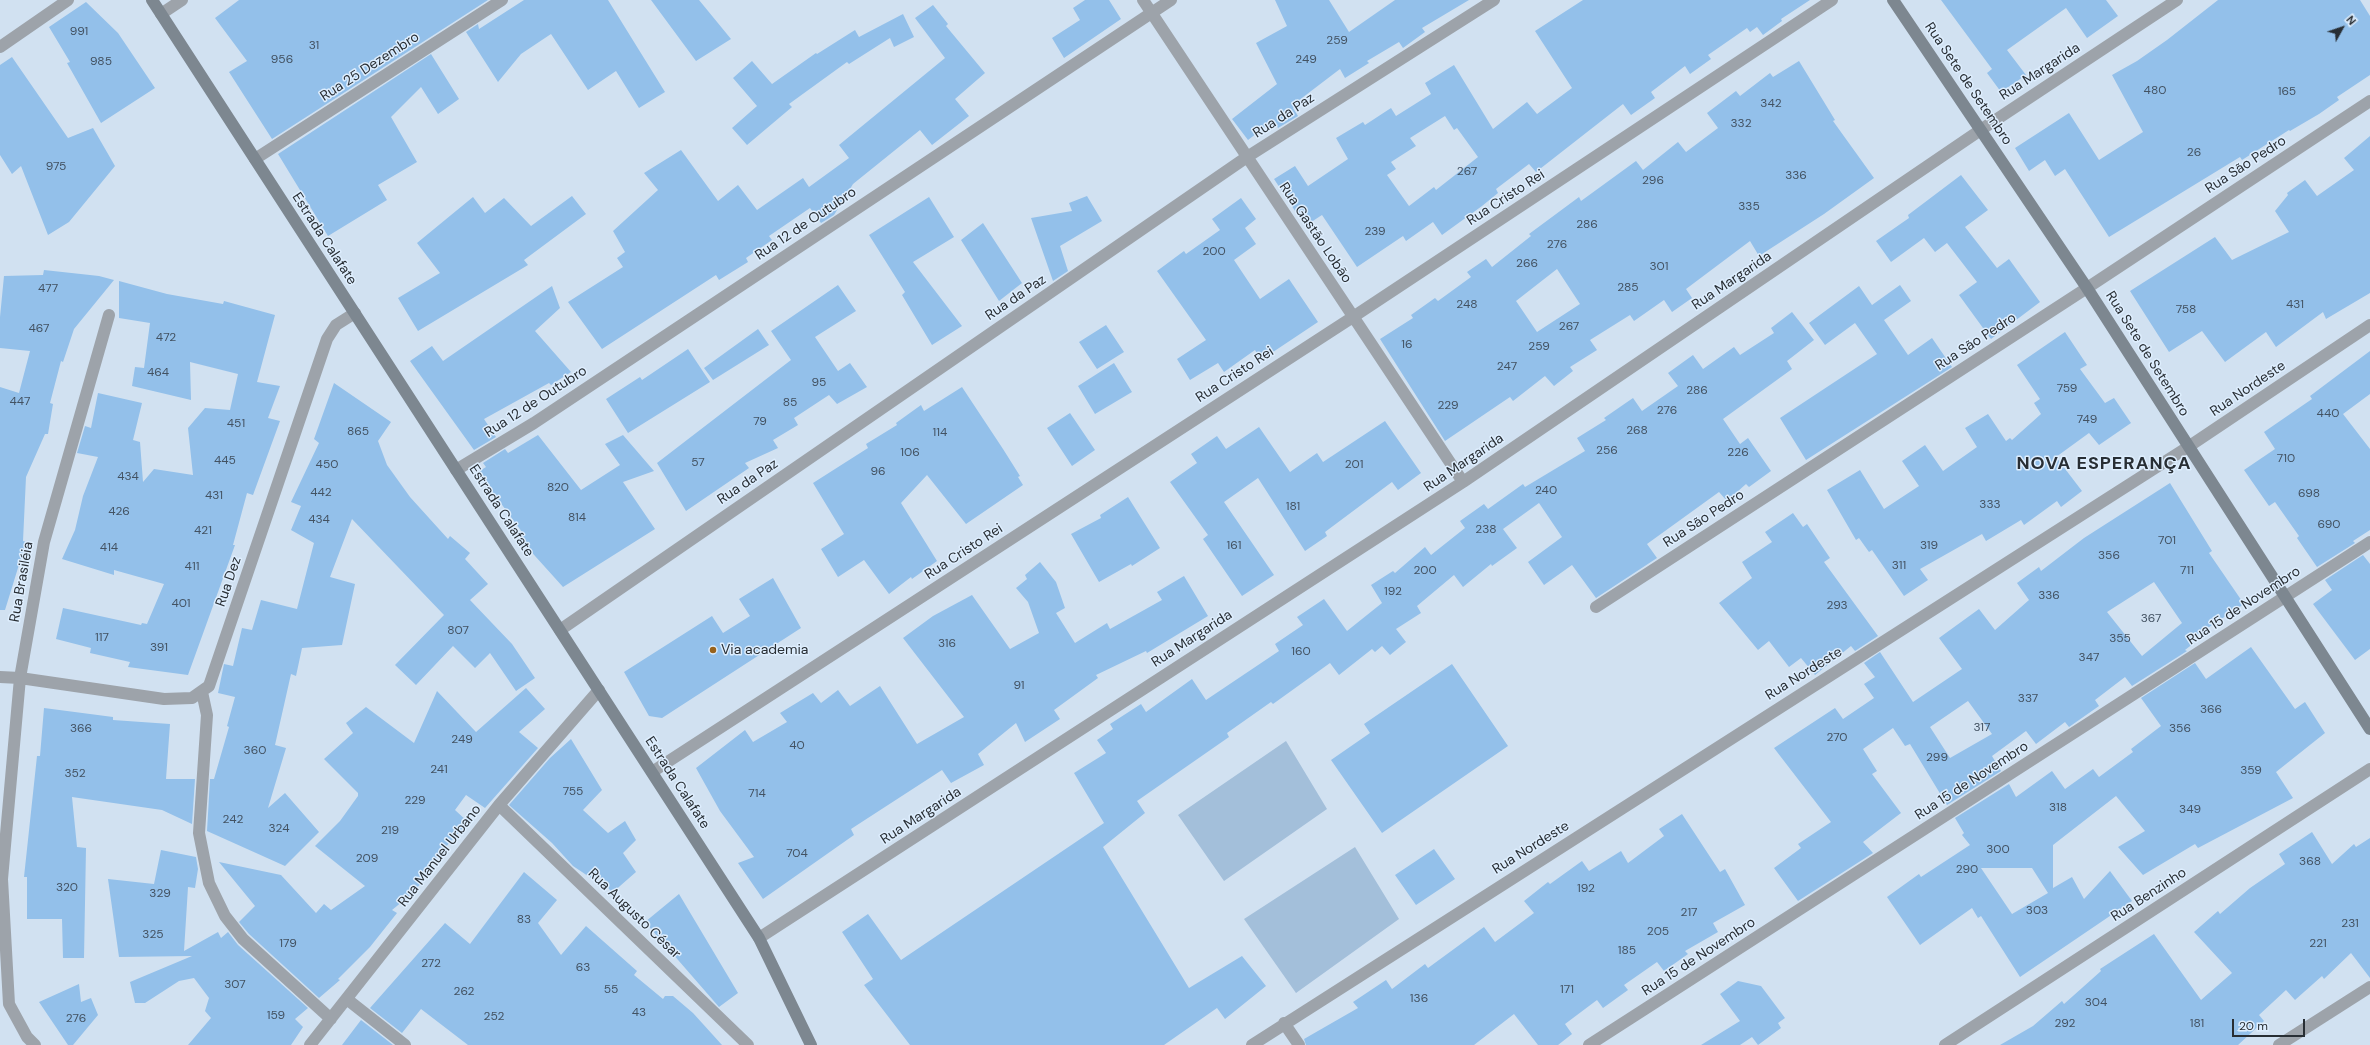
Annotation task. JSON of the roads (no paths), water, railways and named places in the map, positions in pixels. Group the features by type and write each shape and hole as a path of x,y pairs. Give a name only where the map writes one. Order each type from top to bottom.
{"street":[{"path":"0,47 68,0"},
{"name":"Estrada Calafate","path":"152,0 759,938 811,1045"},
{"path":"161,14 182,0"},
{"name":"Rua 25 Dezembro","path":"255,159 502,0"},
{"name":"Rua Gastão Lobão","path":"1143,0 1462,482"},
{"name":"Rua 12 de Outubro","path":"456,470 534,423 1171,0"},
{"name":"Rua da Paz","path":"560,630 1247,157 1494,0"},
{"name":"Rua Cristo Rei","path":"652,772 1353,317 1832,0"},
{"name":"Rua Sete de Setembro","path":"1893,0 1982,129 2087,288 2370,729"},
{"name":"Rua Margarida","path":"759,938 1462,482 1982,129 2177,0"},
{"name":"Rua São Pedro","path":"1596,607 2087,288 2370,101"},
{"name":"Rua Dez","path":"202,692 209,686 327,339 336,325 355,313"},
{"name":"Rua Brasiléia","path":"35,1045 28,1037 9,1004 2,879 20,678 44,542 109,315"},
{"name":"Rua Nordeste","path":"1252,1045 1284,1023 2188,447 2370,325"},
{"name":"Rua 15 de Novembro","path":"1589,1045 2370,542"},
{"path":"0,677 20,678 164,699 192,698 202,692 208,714 199,833 209,883 225,916 243,939 331,1019"},
{"name":"Rua Manuel Urbano","path":"310,1045 348,1000 499,806 598,690"},
{"name":"Rua Benzinho","path":"1945,1045 2370,769"},
{"name":"Rua Augusto César","path":"499,806 748,1045"},
{"path":"2279,1045 2370,987"},
{"path":"348,1000 405,1045"},
{"path":"1284,1023 1299,1045"}],"place":[{"name":"Via academia","path":"713,650"}],"district":[{"name":"NOVA ESPERANÇA","path":"2104,464"}]}
